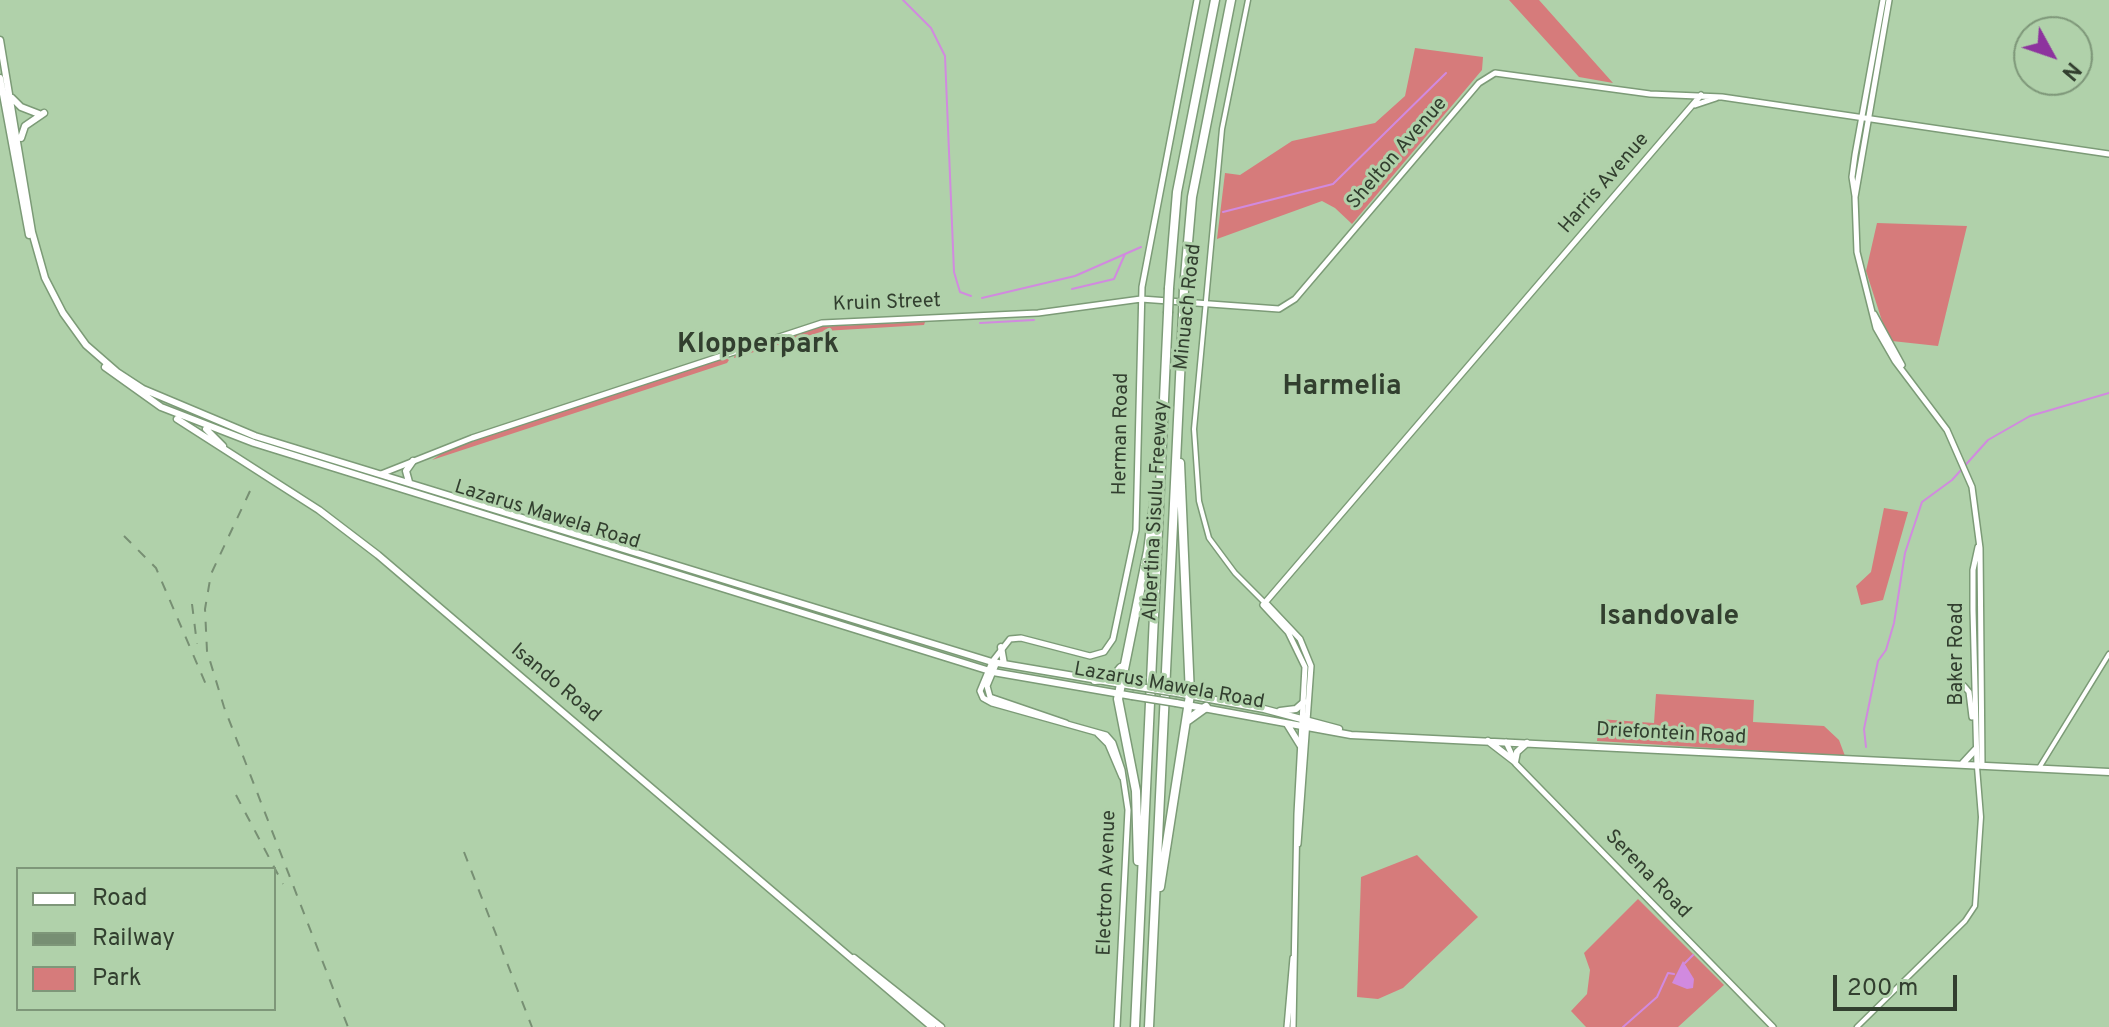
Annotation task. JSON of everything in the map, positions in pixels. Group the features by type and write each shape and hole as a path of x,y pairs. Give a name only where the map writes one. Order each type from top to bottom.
{"highway":[{"name":"Albertina Sisulu Freeway","path":"1135,1027 1169,288 1183,153 1215,0"},
{"name":"Albertina Sisulu Freeway","path":"1149,1027 1184,288 1192,197 1231,0"},
{"path":"1154,921 1190,700 1177,447"},
{"path":"1141,898 1136,791 1119,689 1148,551 1161,463"},
{"path":"1095,680 1115,677 1126,658"},
{"path":"1187,721 1191,714 1206,707"}],"main road":[{"name":"Herman Road","path":"1000,650 1008,639 1021,638 1090,656 1104,652 1113,639 1136,530 1141,299 1198,0"},
{"name":"Baker Road","path":"1865,118 1883,0"},
{"name":"Baker Road","path":"1889,0 1852,177 1857,252 1869,303 1886,349 1939,417 1968,472 1980,542 1979,766"},
{"path":"0,40 10,96 21,107 42,113 23,128 21,153"},
{"name":"Shelton Avenue","path":"1141,299 1269,310 1291,302 1490,75 1503,72 1677,95 1702,95"},
{"name":"Lazarus Mawela Road","path":"0,78 33,255 53,303 93,357 129,387 161,407 203,427 991,671 1119,689 1133,686 1177,693 1206,707 1287,724 1305,723"},
{"path":"1677,95 1688,99 1690,108 1722,97"},
{"path":"1702,95 2109,154"},
{"name":"Harris Avenue","path":"1263,603 1702,95"},
{"name":"Lazarus Mawela Road","path":"10,96 36,251 63,313 105,363 143,389 174,405 255,436 998,663 1095,680 1132,696 1277,712 1305,723"},
{"path":"0,111 4,102"},
{"name":"Kruin Street","path":"373,479 472,438 813,325 1038,313 1141,299"},
{"path":"174,405 203,427"},
{"name":"Isando Road","path":"161,407 350,532 932,1027"},
{"name":"Isando Road","path":"203,427 227,450"},
{"path":"409,483 406,471 413,461"},
{"name":"Baker Road","path":"1979,766 1974,721 1973,570 1980,542"},
{"path":"698,571 718,586"},
{"path":"1263,603 1288,632 1304,661 1305,723 1290,1027"},
{"path":"1263,603 1300,639 1308,656 1312,677 1300,745 1298,844"},
{"path":"991,671 998,663 1000,650"},
{"path":"998,663 1000,650"},
{"name":"Electron Avenue","path":"991,671 980,691 988,701 1111,740 1123,779 1127,825 1117,1027"},
{"name":"Electron Avenue","path":"991,671 987,686 990,697 1070,726"},
{"path":"1964,686 1969,692 1974,721"},
{"path":"1277,712 1296,709 1304,702"},
{"name":"Driefontein Road","path":"1305,723 1362,734 2109,772"},
{"path":"1287,724 1300,745"},
{"path":"1488,741 1515,762 1517,752 1527,743"},
{"name":"Serena Road","path":"1506,742 1515,762 1773,1027"},
{"path":"1960,764 1970,759 1975,750"},
{"name":"Isando Road","path":"851,956 941,1027"}],"street":[{"name":"Minuach Road","path":"1248,0 1222,129 1194,429 1200,510 1217,552 1263,603"},
{"path":"2039,769 2109,654"},
{"path":"1857,1027 1973,910 1979,870 1979,766"}],"green space":[{"path":"1509,0 1539,0 1613,83 1579,77"},
{"path":"1415,48 1483,57 1482,70 1352,224 1322,201 1217,239 1225,173 1240,175 1292,141 1375,123 1405,96"},
{"path":"1877,223 1967,226 1938,346 1892,341 1883,324 1866,271"},
{"path":"925,322 924,325 824,331 734,358 735,354 815,327"},
{"path":"724,357 729,360 727,363 432,460 447,450"},
{"path":"1884,508 1908,512 1883,600 1861,605 1856,586 1871,572"},
{"path":"1656,694 1754,700 1753,722 1824,726 1839,740 1845,756 1597,741 1599,719 1654,723"},
{"path":"1417,855 1478,917 1403,988 1378,999 1357,997 1361,877"},
{"path":"1638,899 1724,985 1678,1027 1586,1027 1571,1011 1587,994 1590,970 1584,953"}],"shaded area":[{"path":"1683,961 1694,979 1693,988 1672,983"}],"waterway":[{"path":"903,0 931,28 945,56 954,272 960,292 971,296"},
{"path":"1223,212 1333,184 1446,73"},
{"path":"982,298 1075,276 1141,247"},
{"path":"1072,289 1114,279 1125,254"},
{"path":"980,323 1034,320"},
{"path":"1866,747 1864,729 1878,661 1886,650 1894,623 1905,553 1922,502 1952,480 1988,440 2030,416 2109,393"},
{"path":"1685,963 1693,955"},
{"path":"1623,1027 1657,997 1668,973 1674,974"}],"railway":[{"path":"250,491 211,574 205,609 207,651 224,707 348,1027"},
{"path":"124,536 156,568 207,687"},
{"path":"192,604 197,644"},
{"path":"236,795 274,867"},
{"path":"464,852 532,1027"},
{"path":"276,871 283,884"}],"district":[{"name":"Klopperpark","path":"758,346"},
{"name":"Harmelia","path":"1342,388"},
{"name":"Isandovale","path":"1669,618"}]}
